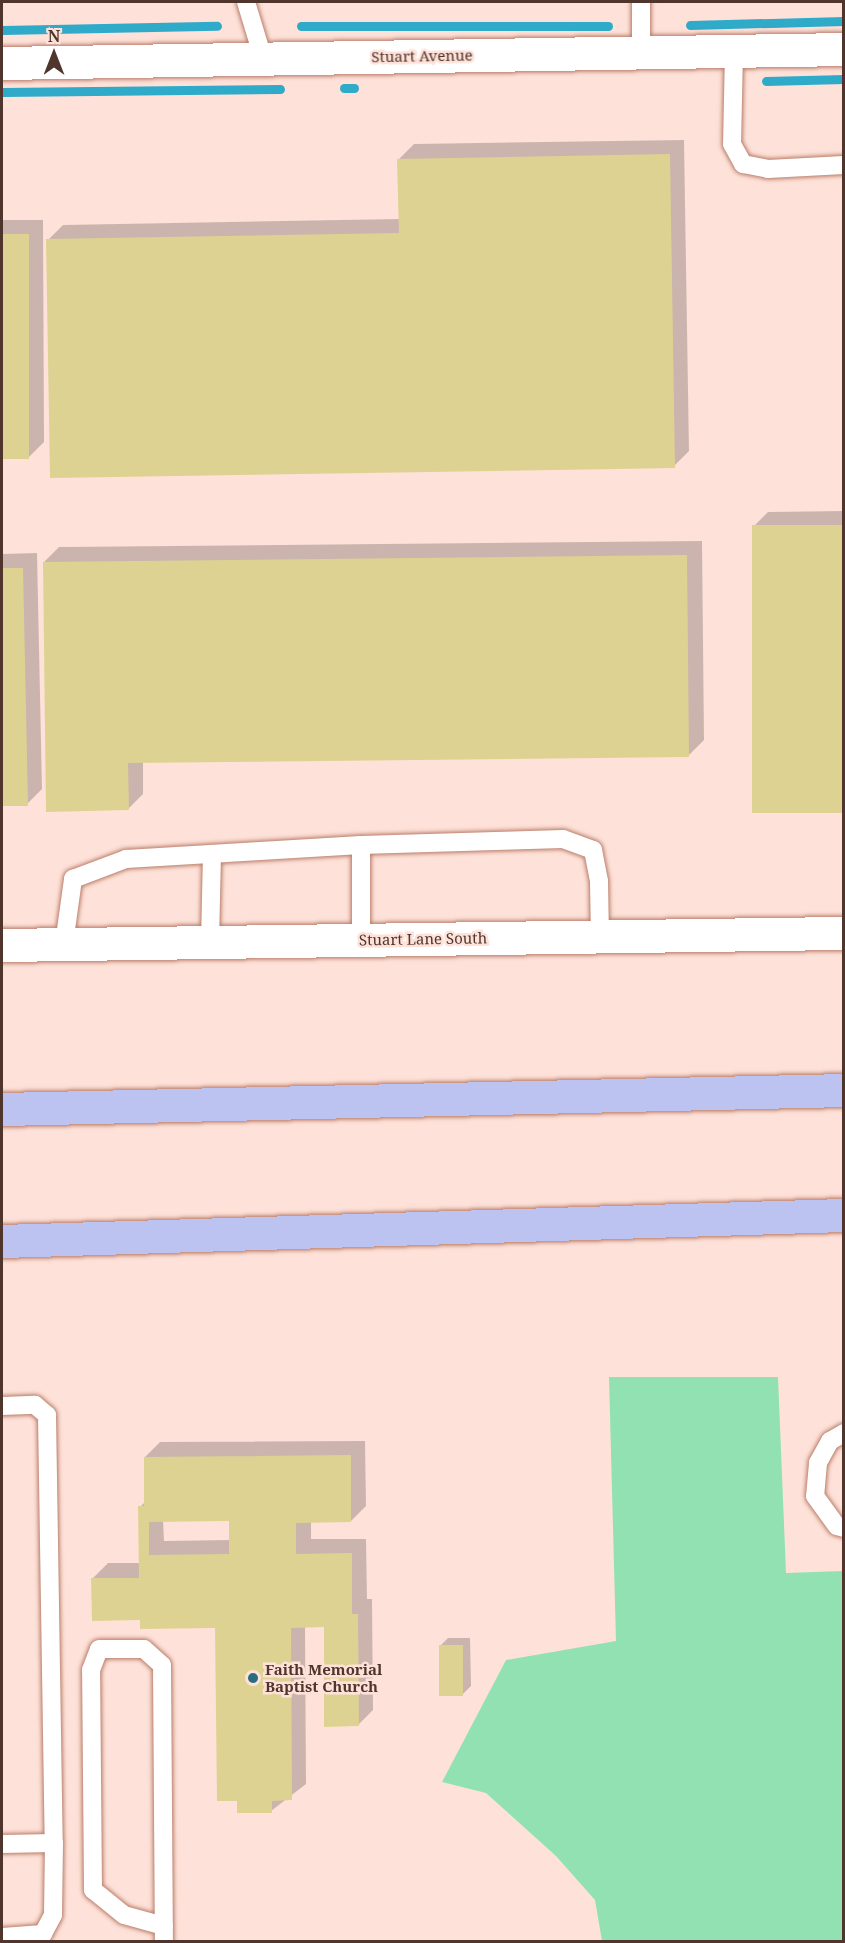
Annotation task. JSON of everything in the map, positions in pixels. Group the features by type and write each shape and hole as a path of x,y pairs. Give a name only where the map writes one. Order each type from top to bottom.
{"highway":[{"path":"2,1109 843,1090"},
{"path":"2,1240 843,1215"}],"street":[{"name":"Stuart Avenue","path":"2,63 843,49"},
{"name":"Stuart Lane South","path":"2,945 843,933"}],"lane":[{"path":"246,2 263,58"},
{"path":"642,2 642,53"},
{"path":"734,51 732,144 743,164 768,169 843,165"},
{"path":"64,944 73,879 126,859 361,845 563,839 593,850 599,881 600,936"},
{"path":"361,845 361,940"},
{"path":"210,942 212,854"},
{"path":"2,1406 35,1405 46,1415 54,1843 53,1915 43,1934 2,1937"},
{"path":"843,1432 830,1441 818,1463 815,1496 837,1526 843,1528"},
{"path":"99,1649 144,1649 162,1665 164,1934 124,1915 93,1890 91,1670 99,1649"},
{"path":"2,1844 54,1843"}],"green space":[{"path":"609,1377 778,1377 786,1573 843,1571 843,1941 602,1941 595,1900 556,1856 486,1793 442,1782 506,1660 616,1641"}],"building":[{"path":"670,154 675,468 50,478 46,239 399,233 397,159"},
{"path":"2,234 29,234 29,459 2,459"},
{"path":"752,525 844,525 844,813 752,813"},
{"path":"687,555 689,757 128,763 129,810 46,812 43,562"},
{"path":"2,568 23,568 28,806 2,806"},
{"name":"Faith Memorial Baptist Church","path":"351,1455 351,1522 296,1523 296,1554 352,1553 352,1614 358,1614 359,1726 324,1727 324,1627 291,1628 292,1800 272,1801 272,1813 237,1813 237,1801 217,1801 215,1628 140,1629 140,1620 92,1621 91,1578 139,1578 138,1506 144,1506 144,1457","holes":["229,1521 229,1554 149,1555 149,1522"]},
{"path":"439,1645 463,1645 463,1696 439,1696"}],"waterway":[{"path":"690,25 844,21"},
{"path":"2,30 217,26"},
{"path":"301,26 608,26"},
{"path":"766,81 844,79"},
{"path":"344,88 354,88"},
{"path":"2,92 280,89"}],"place":[{"name":"Faith Memorial Baptist Church","path":"253,1678"}]}
